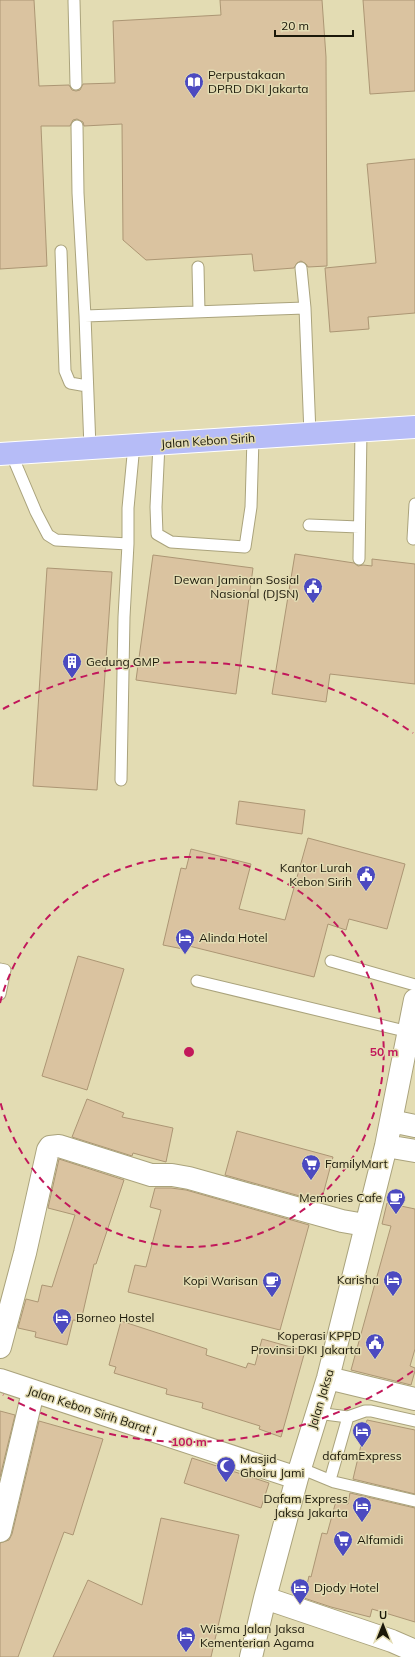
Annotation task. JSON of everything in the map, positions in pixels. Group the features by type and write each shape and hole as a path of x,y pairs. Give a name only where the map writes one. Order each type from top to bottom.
{"main road":[{"name":"Jalan Kebon Sirih","path":"6,454 415,427"}],"street":[{"name":"Jalan Jaksa","path":"251,1657 265,1598 299,1473 328,1378 365,1225 386,1146 415,1000"},
{"path":"391,1121 415,1126"},
{"path":"0,1347 25,1253 48,1150 53,1146 59,1146 151,1175 172,1175 189,1178 342,1221 365,1225"},
{"path":"386,1146 415,1151"},
{"path":"328,1378 415,1398"},
{"name":"Jalan Kebon Sirih Barat I","path":"0,1380 33,1392 299,1473"},
{"path":"0,1531 33,1392"},
{"path":"265,1598 392,1641 415,1651"}],"lane":[{"path":"74,1 76,84"},
{"path":"77,126 78,193 85,316 90,448"},
{"path":"61,251 65,371 70,382 87,386"},
{"path":"198,267 199,312"},
{"path":"301,268 305,308 310,434"},
{"path":"85,316 305,308"},
{"path":"358,558 361,431"},
{"path":"159,444 156,507 157,534 171,542 245,547 251,507 253,438"},
{"path":"121,780 128,508 134,445"},
{"path":"6,454 48,535 56,540 128,544"},
{"path":"413,539 415,504"},
{"path":"309,525 359,527"},
{"path":"331,961 415,985"},
{"path":"0,969 5,970 0,994"},
{"path":"198,981 409,1032"},
{"path":"317,1413 348,1417 365,1411 371,1411 415,1421"},
{"path":"330,1480 348,1417"},
{"path":"299,1473 415,1501"}],"building":[{"path":"0,0 34,0 39,86 69,85 72,90 76,91 80,90 83,84 115,83 113,21 221,15 220,0 322,0 326,57 327,266 308,267 301,261 297,263 294,268 254,271 252,254 146,260 123,240 122,124 84,126 83,122 77,119 73,120 70,126 41,126 47,266 0,269"},
{"path":"363,0 415,0 415,91 370,94"},
{"path":"415,159 415,313 368,317 369,329 330,332 325,268 376,263 367,164"},
{"path":"295,554 354,563 358,566 372,566 372,559 415,564 415,684 330,674 326,702 272,694"},
{"path":"153,555 253,568 236,694 136,680"},
{"name":"Gedung GMP","path":"47,568 112,572 97,790 33,786"},
{"path":"239,801 305,810 302,834 236,824"},
{"path":"308,838 405,864 387,929 349,919 346,930 328,924 314,977 189,946 188,950 163,945 181,868 186,869 191,849 251,864 239,909 285,920"},
{"path":"78,956 124,969 87,1090 42,1076"},
{"path":"87,1099 124,1113 122,1117 173,1128 166,1162 133,1153 132,1156 72,1137"},
{"path":"237,1131 333,1157 321,1202 225,1175"},
{"path":"59,1159 124,1180 96,1264 94,1264 81,1321 73,1320 67,1345 35,1337 36,1332 18,1328 26,1299 38,1302 42,1285 52,1287 75,1215 48,1208"},
{"path":"155,1188 186,1190 309,1225 280,1330 128,1292 135,1265 146,1267 161,1210 150,1207"},
{"path":"387,1203 415,1209 415,1349 410,1366 415,1368 415,1371 411,1385 351,1370 391,1226 382,1224"},
{"path":"121,1321 207,1349 206,1355 246,1368 248,1363 255,1365 262,1339 305,1351 281,1437 259,1429 260,1426 202,1408 203,1403 166,1394 167,1389 114,1373 116,1367 109,1365"},
{"path":"0,1411 15,1415 0,1477"},
{"path":"367,1420 415,1430 415,1494 353,1479"},
{"path":"39,1421 103,1439 73,1535 64,1532 18,1657 0,1657 0,1543 9,1540 12,1534"},
{"name":"Masjid Ghoiru Jami","path":"192,1458 269,1483 261,1508 184,1483"},
{"path":"350,1493 415,1508 415,1622 372,1609 370,1617 304,1598 322,1533 327,1534 336,1501 348,1504"},
{"path":"161,1518 239,1535 211,1657 53,1657 88,1580 142,1605"}],"place":[{"name":"Perpustakaan DPRD DKI Jakarta","path":"194,99"},
{"name":"Dewan Jaminan Sosial Nasional (DJSN)","path":"313,604"},
{"name":"Gedung GMP","path":"72,679"},
{"name":"Kantor Lurah Kebon Sirih","path":"366,892"},
{"name":"Alinda Hotel","path":"185,955"},
{"name":"FamilyMart","path":"311,1181"},
{"name":"Memories Cafe","path":"396,1215"},
{"name":"Karisha","path":"393,1297"},
{"name":"Kopi Warisan","path":"272,1298"},
{"name":"Borneo Hostel","path":"62,1335"},
{"name":"Koperasi KPPD Provinsi DKI Jakarta","path":"375,1360"},
{"name":"dafamExpress","path":"362,1448"},
{"name":"Masjid Ghoiru Jami","path":"226,1483"},
{"name":"Dafam Express Jaksa Jakarta","path":"362,1523"},
{"name":"Alfamidi","path":"343,1557"},
{"name":"Djody Hotel","path":"300,1605"},
{"name":"Wisma Jalan Jaksa Kementerian Agama","path":"186,1653"}]}
